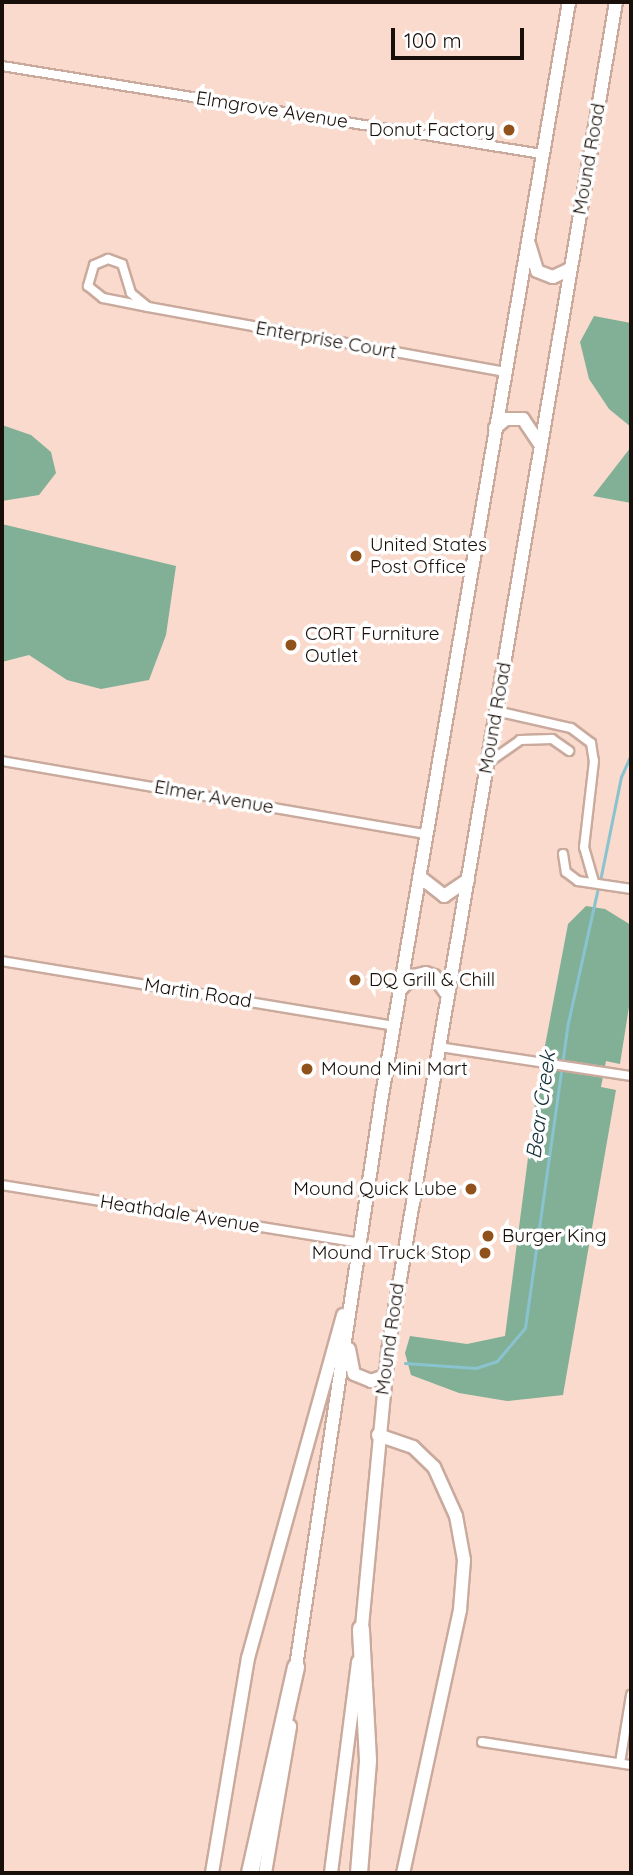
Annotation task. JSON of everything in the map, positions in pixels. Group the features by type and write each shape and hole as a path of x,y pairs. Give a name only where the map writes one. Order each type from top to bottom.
{"highway":[{"path":"359,1873 368,1760 361,1629"},
{"path":"250,1873 296,1667"}],"main road":[{"path":"265,1873 359,1243 527,233 569,2"},
{"name":"Mound Road","path":"331,1873 361,1629 384,1376 616,2"},
{"path":"527,233 537,271 554,277 570,269"},
{"path":"495,428 506,419 523,419 540,444"},
{"path":"420,877 444,896 468,880"},
{"path":"401,989 413,976 426,973 434,976 448,996"},
{"path":"212,1873 248,1658 328,1360 353,1285"},
{"path":"349,1313 349,1363 354,1374 371,1381 384,1376"},
{"path":"378,1435 413,1447 434,1467 454,1509 464,1560 460,1610 403,1873"}],"street":[{"name":"Elmgrove Avenue","path":"2,66 542,154"},
{"name":"Enterprise Court","path":"148,307 134,297 121,264 108,259 94,265 88,281 92,293 148,307 504,372"},
{"path":"496,711 571,728 591,743 594,761 584,847 594,883"},
{"path":"487,765 502,749 520,740 552,739 569,751"},
{"name":"Elmer Avenue","path":"2,761 426,834"},
{"path":"563,854 571,877 584,884 594,883 631,890"},
{"name":"Martin Road","path":"2,961 395,1026"},
{"path":"439,1047 631,1076"},
{"name":"Heathdale Avenue","path":"2,1185 359,1243"},
{"path":"620,1763 631,1695"},
{"path":"482,1742 631,1765"}],"green space":[{"path":"594,316 631,323 631,427 609,409 589,379 580,342"},
{"path":"2,425 31,435 51,452 56,473 39,495 2,501"},
{"path":"631,447 631,503 593,496"},
{"path":"2,524 176,566 166,635 149,680 101,689 67,680 29,655 2,662"},
{"path":"586,906 605,909 631,925 631,994 620,1064 606,1061 601,1087 616,1090 563,1395 507,1401 459,1393 411,1375 405,1353 410,1336 467,1344 505,1336 537,1088 568,924"}],"waterway":[{"name":"Bear Creek","path":"600,881 621,777 631,755"},
{"name":"Bear Creek","path":"405,1363 476,1368 497,1361 525,1328 568,1023 598,888"}],"place":[{"name":"Donut Factory","path":"509,130"},
{"name":"United States Post Office","path":"356,556"},
{"name":"CORT Furniture Outlet","path":"291,645"},
{"name":"DQ Grill & Chill","path":"355,980"},
{"name":"Mound Mini Mart","path":"307,1069"},
{"name":"Mound Quick Lube","path":"471,1189"},
{"name":"Burger King","path":"488,1236"},
{"name":"Mound Truck Stop","path":"485,1253"}]}
